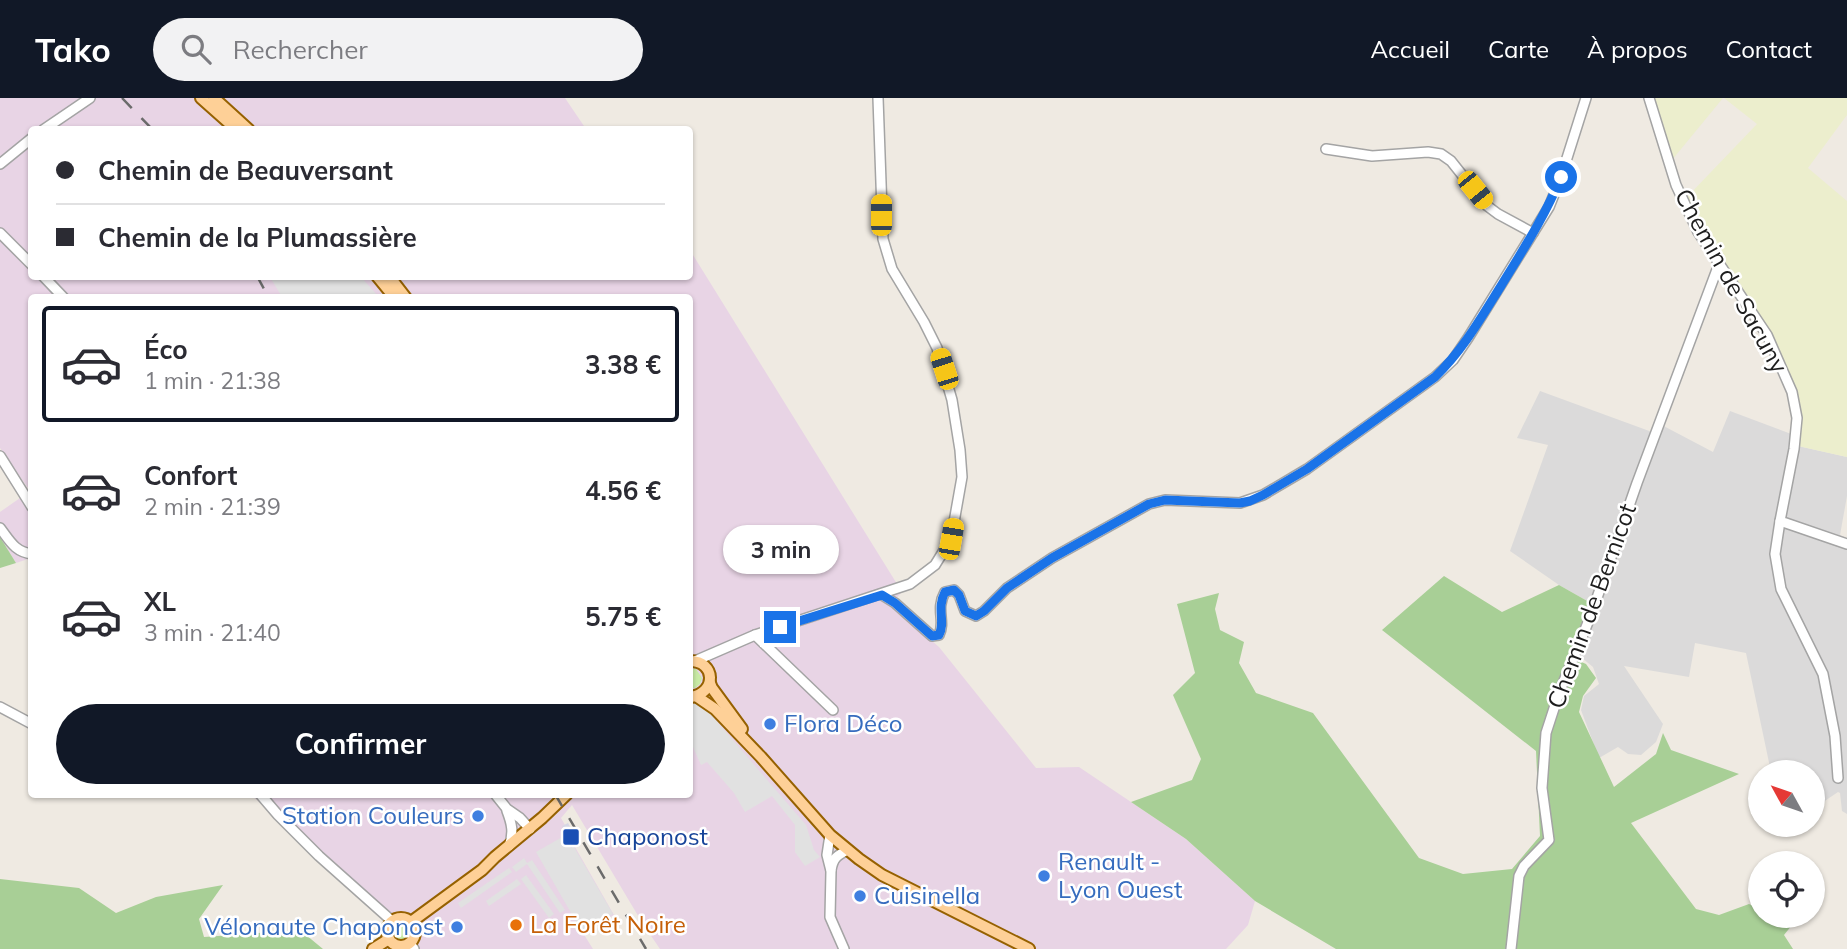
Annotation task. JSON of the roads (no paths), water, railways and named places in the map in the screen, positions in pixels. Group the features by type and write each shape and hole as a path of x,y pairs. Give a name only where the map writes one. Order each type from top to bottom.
{"main road":[{"path":"201,98 232,126"},
{"path":"214,98 245,126"},
{"path":"380,280 392,294"},
{"path":"392,280 403,294"},
{"path":"693,660 704,665 712,688 761,757"},
{"path":"693,696 705,691 709,678"},
{"path":"693,696 715,709 830,835 848,850 882,875 1029,949"},
{"path":"411,922 482,870 563,798"},
{"path":"482,870 495,865 535,834 555,817 571,798"},
{"path":"403,918 411,922 415,932 412,946 392,943 387,929 392,921 403,918"},
{"path":"373,949 389,939"}],"street":[{"path":"49,126 90,98"},
{"path":"693,660 755,635 910,584 935,565 951,539 962,477 952,400 937,348 925,322 892,269 883,239 878,98"},
{"path":"882,595 932,636 939,635 942,630 940,601 945,592 954,590 959,595 965,611 976,616 1007,588 1052,558 1149,504 1165,500 1240,503 1263,495 1307,469 1435,377 1453,360 1549,207 1586,98"},
{"name":"Chemin de Sacuny","path":"1649,98 1676,185 1698,232 1767,335 1792,392 1797,418 1794,449 1774,554 1781,589 1823,674 1835,736 1838,778"},
{"path":"0,164 28,141"},
{"path":"1326,149 1372,156 1428,152 1441,154 1451,161 1486,205 1534,233"},
{"path":"0,233 28,261"},
{"name":"Chemin de Bernicot","path":"1511,949 1519,876 1524,866 1549,841 1542,788 1546,733 1719,264"},
{"path":"47,280 60,294"},
{"path":"0,456 28,501"},
{"path":"1780,521 1847,544"},
{"path":"0,528 14,548 28,553"},
{"path":"755,635 833,710"},
{"path":"709,678 713,662 721,650"},
{"path":"0,707 28,722"},
{"path":"263,798 302,839 392,921"},
{"path":"498,798 530,829"},
{"path":"507,809 512,824 509,846"},
{"path":"830,835 827,855 831,871"},
{"path":"844,949 830,917 831,871 833,860 848,850"}],"railway":[{"path":"122,98 149,126"},
{"path":"259,280 267,294"},
{"path":"557,798 646,949"}],"place":[{"name":"Flora Déco","path":"770,724"},
{"name":"Station Couleurs","path":"478,816"},
{"name":"Chaponost","path":"571,837"},
{"name":"Renault - Lyon Ouest","path":"1044,876"},
{"name":"Cuisinella","path":"860,896"},
{"name":"La Forêt Noire","path":"516,925"},
{"name":"Vélonaute Chaponost","path":"457,927"}]}
